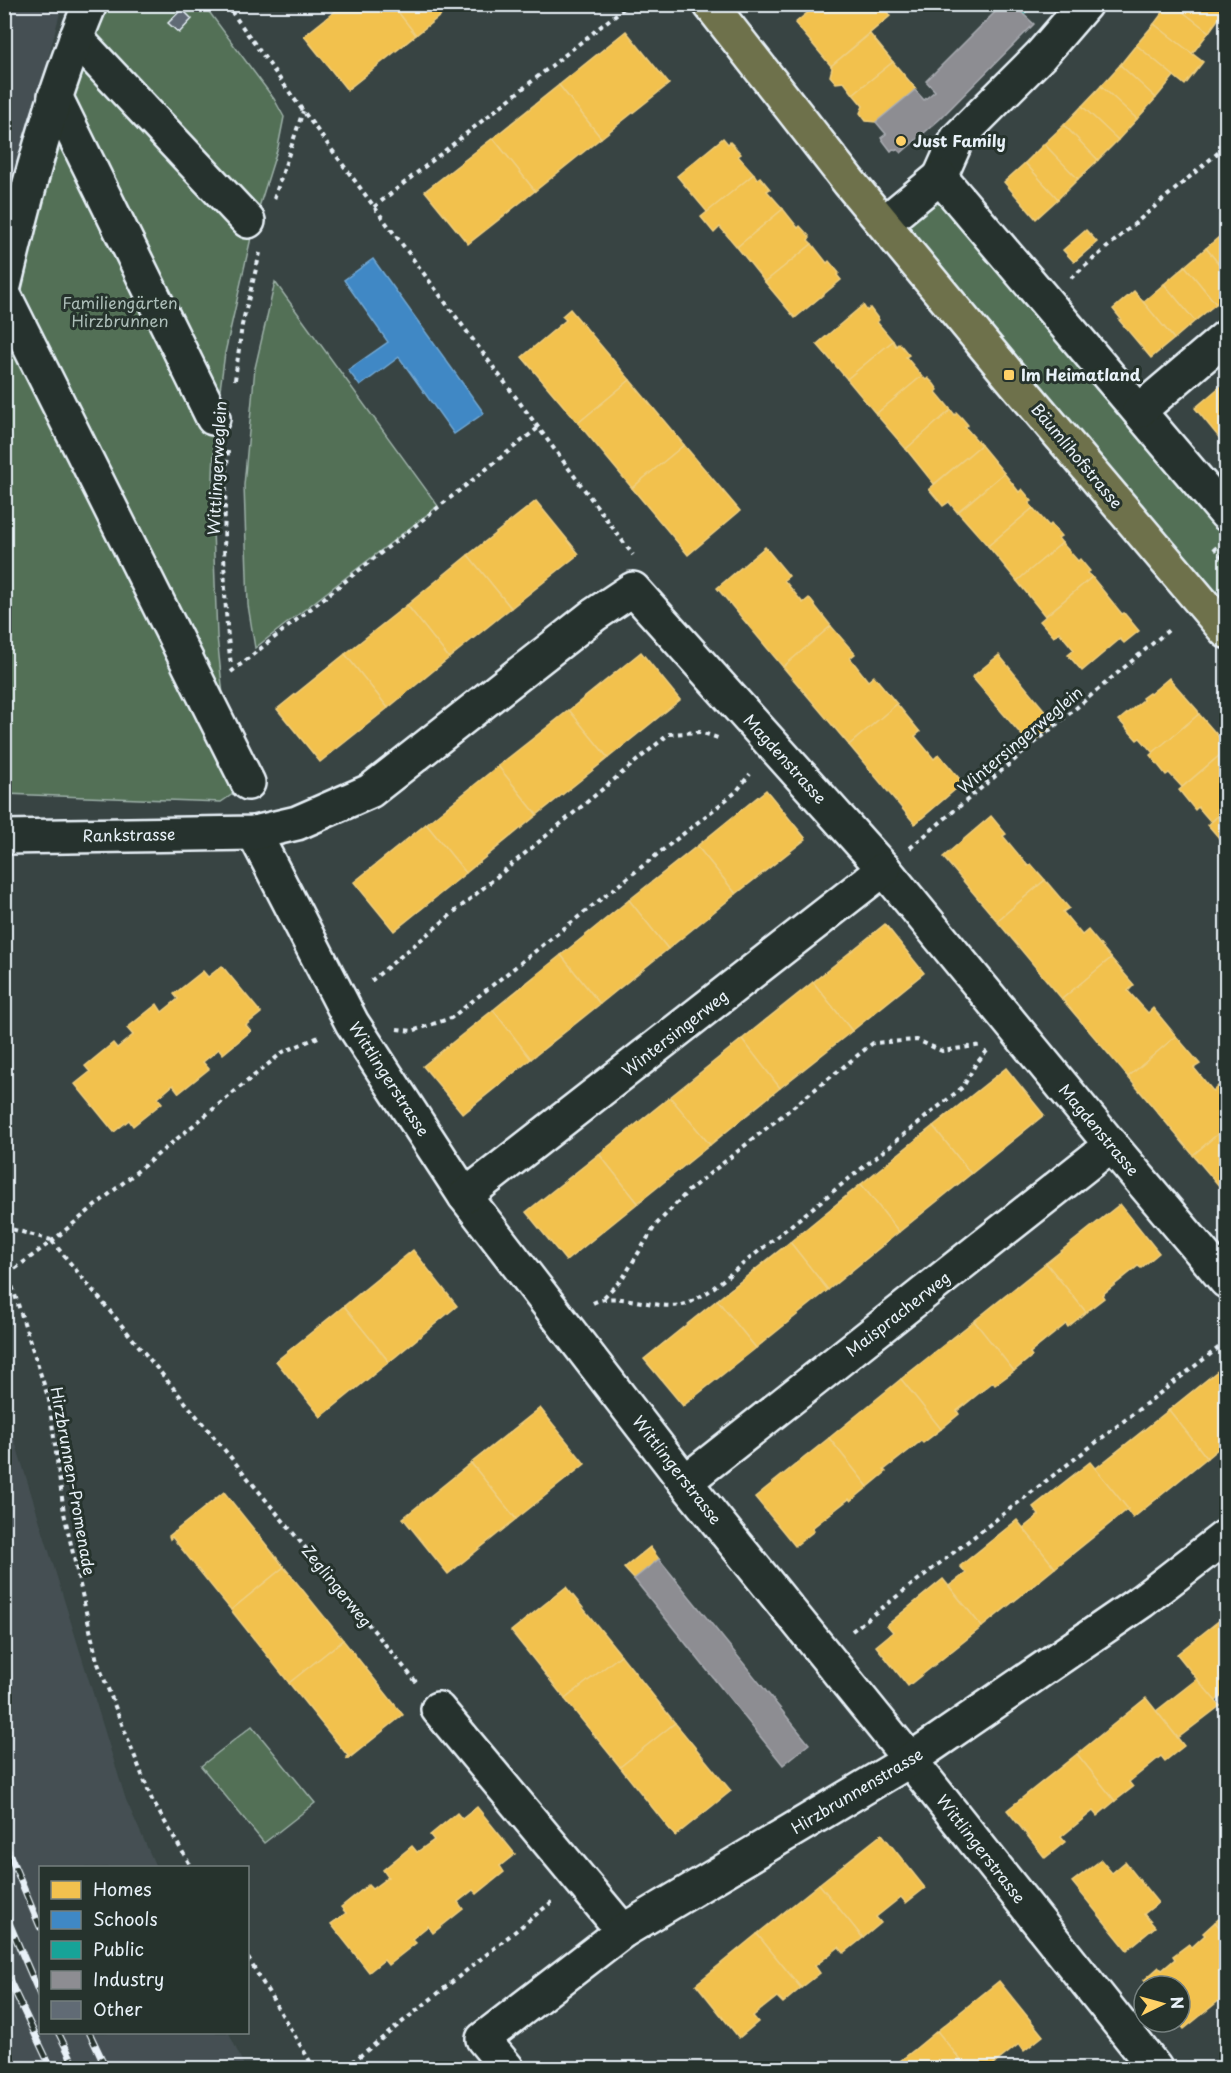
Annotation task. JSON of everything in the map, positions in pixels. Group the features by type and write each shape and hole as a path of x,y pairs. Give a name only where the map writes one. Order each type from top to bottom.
{"main road":[{"name":"Bäumlihofstrasse","path":"710,4 849,182 1017,384 1225,627"}],"street":[{"path":"4,285 28,188 55,96 90,4"},
{"path":"884,223 940,177 957,139 1041,55 1085,4"},
{"path":"76,38 259,214"},
{"path":"55,96 213,418"},
{"path":"940,177 1227,514"},
{"path":"4,295 248,783"},
{"path":"1139,411 1227,337"},
{"path":"254,833 297,823 370,790 594,615 633,589"},
{"name":"Magdenstrasse","path":"633,589 884,869 1004,1035 1111,1145 1227,1281"},
{"name":"Rankstrasse","path":"4,837 254,833"},
{"name":"Wittlingerstrasse","path":"254,833 352,1023 465,1196 685,1482 1155,2068"},
{"name":"Wintersingerweg","path":"465,1196 884,869"},
{"name":"Maispracherweg","path":"685,1482 1111,1145"},
{"name":"Hirzbrunnenstrasse","path":"507,2068 483,2039 623,1931 910,1760 1142,1601 1227,1536"},
{"path":"438,1709 623,1931"}],"path":[{"path":"226,4 639,563 633,589"},
{"path":"374,207 629,4"},
{"path":"259,214 303,111"},
{"path":"1044,300 1227,146"},
{"name":"Wittlingerweglein","path":"234,381 242,325 260,251"},
{"path":"231,672 538,428"},
{"name":"Wittlingerweglein","path":"228,448 224,515 226,629 233,683"},
{"name":"Wintersingerweglein","path":"884,869 1171,628"},
{"path":"352,1023 369,983 669,734 700,732 734,744 771,744"},
{"path":"8,1274 52,1241 283,1052 352,1023 412,1031 451,1018 736,792 771,744"},
{"path":"604,1297 655,1305 683,1305 708,1292 963,1087 975,1065 1004,1035"},
{"path":"561,1320 604,1297 623,1278 655,1226 688,1191 873,1042 917,1040 942,1051 1004,1035"},
{"path":"4,1227 52,1241"},
{"name":"Zeglingerweg","path":"52,1241 438,1709"},
{"name":"Hirzbrunnen-Promenade","path":"4,1261 49,1400 64,1514 97,1661 152,1800 191,1866"},
{"path":"824,1653 1227,1342"},
{"path":"345,2068 580,1880"},
{"path":"249,1960 314,2068"}],"shaded area":[{"path":"5,5 62,5 23,156 5,237"},
{"path":"5,1409 126,1800 156,1866 39,1866 39,2034 229,2034 245,2068 5,2068"}],"green space":[{"name":"Familiengärten Hirzbrunnen","path":"96,5 204,5 274,99 284,117 278,147 255,220 225,353 215,426 212,503 217,636 233,794 221,802 5,794 4,326"},
{"path":"940,177 1226,514 1226,631 884,223"},
{"path":"275,282 438,506 255,648 248,605 244,485 255,368"},
{"path":"252,1726 315,1803 264,1843 201,1766"}],"building: Homes":[{"path":"344,4 392,4 416,35 347,90 304,36"},
{"path":"392,4 455,4 416,35"},
{"path":"818,4 882,4 890,16 831,66 795,23"},
{"path":"1169,4 1173,4 1209,32 1192,54 1154,24"},
{"path":"1173,4 1217,4 1224,11 1209,32"},
{"path":"1154,24 1203,62 1185,85 1136,45"},
{"path":"626,31 669,84 601,138 559,85"},
{"path":"870,34 893,62 853,94 844,82 836,83 830,76 831,66"},
{"path":"1136,45 1174,76 1156,98 1120,65"},
{"path":"893,62 916,89 876,122 866,121 860,113 863,106 853,94"},
{"path":"1120,65 1156,98 1137,119 1101,86"},
{"path":"559,85 601,138 535,191 493,138"},
{"path":"1101,86 1137,119 1118,140 1082,106"},
{"path":"1082,106 1118,140 1098,160 1064,125"},
{"path":"1064,125 1098,160 1078,179 1044,144"},
{"path":"493,138 535,191 468,244 425,191"},
{"path":"723,138 735,147 741,154 738,156 754,174 708,213 677,176"},
{"path":"1044,144 1078,179 1058,199 1025,163"},
{"path":"1025,163 1058,199 1036,219 1004,182"},
{"path":"754,174 757,179 760,177 770,189 767,191 783,209 737,247 720,227 714,233 701,217"},
{"path":"783,209 798,228 800,226 810,237 808,240 812,244 765,282 737,247"},
{"path":"1086,230 1097,242 1074,262 1063,250"},
{"path":"1226,231 1226,273 1206,248"},
{"path":"812,244 827,263 829,261 839,273 837,275 841,280 795,318 765,282"},
{"path":"1206,248 1226,273 1226,295 1216,304 1185,266"},
{"path":"1185,266 1216,304 1195,321 1164,284"},
{"path":"1164,284 1195,321 1174,339 1143,302"},
{"path":"1134,291 1174,339 1151,358 1119,320 1121,319 1113,309"},
{"path":"863,305 867,311 870,308 879,320 877,322 893,341 847,379 817,344"},
{"path":"570,309 630,380 578,423 522,357 566,320 562,316"},
{"path":"893,341 896,346 899,343 909,355 906,357 922,376 876,414 847,379"},
{"path":"922,376 934,384 938,390 936,392 951,410 906,449 876,414"},
{"path":"630,380 684,445 632,488 578,423"},
{"path":"1222,385 1226,390 1226,446 1195,408"},
{"path":"951,410 968,425 965,427 981,445 934,484 906,449"},
{"path":"684,445 740,511 688,555 632,488"},
{"path":"981,445 1004,473 957,512 949,502 943,506 929,489"},
{"path":"1004,473 1019,492 1022,489 1032,501 1029,503 1033,508 988,546 958,512"},
{"path":"536,501 579,554 511,608 468,555"},
{"path":"1033,508 1061,536 1058,538 1062,543 1017,581 988,546"},
{"path":"1062,543 1078,561 1080,559 1090,571 1087,573 1092,577 1045,616 1017,581"},
{"path":"765,547 789,576 784,580 803,603 809,598 831,626 783,667 717,588"},
{"path":"468,555 511,608 449,658 407,605"},
{"path":"1092,577 1139,631 1124,643 1120,639 1082,671 1068,655 1074,650 1059,632 1054,637 1040,621"},
{"path":"407,605 449,658 388,708 345,654"},
{"path":"831,626 855,654 850,658 868,681 874,676 897,704 849,745 783,667"},
{"path":"641,652 680,700 608,758 569,710"},
{"path":"345,654 388,708 320,762 277,709"},
{"path":"999,655 1055,723 1030,745 972,677"},
{"path":"1169,678 1199,714 1153,753 1140,738 1137,740 1119,720 1143,700 1142,698"},
{"path":"897,704 920,732 915,736 934,759 939,754 963,783 915,824 849,745"},
{"path":"569,710 608,758 537,815 498,766"},
{"path":"1199,714 1226,745 1226,750 1182,787 1169,773 1166,775 1150,755"},
{"path":"1226,750 1226,809 1211,822 1198,807 1195,810 1179,790"},
{"path":"498,766 537,815 466,873 426,824"},
{"path":"766,790 806,839 736,894 697,846"},
{"path":"1226,809 1226,843 1225,845 1208,825"},
{"path":"991,816 1006,834 1003,836 1028,866 1031,864 1045,880 997,921 943,857"},
{"path":"426,824 466,873 394,931 354,882"},
{"path":"697,846 736,894 668,949 629,900"},
{"path":"1045,880 1069,908 1063,912 1082,935 1088,930 1111,958 1062,999 997,921"},
{"path":"629,900 668,949 600,1004 561,955"},
{"path":"885,924 924,973 852,1031 813,982"},
{"path":"561,955 600,1004 531,1059 493,1010"},
{"path":"1111,958 1134,985 1128,991 1148,1013 1153,1008 1176,1036 1128,1077 1062,999"},
{"path":"222,966 261,1013 246,1025 251,1031 223,1054 219,1049 203,1062 209,1069 179,1093 173,1085 158,1098 162,1103 133,1126 129,1120 114,1132 75,1084 90,1072 85,1066 113,1043 117,1048 133,1035 127,1028 157,1004 162,1012 178,999 174,994 203,971 208,977"},
{"path":"813,982 852,1031 780,1088 742,1039"},
{"path":"493,1010 531,1059 463,1114 423,1066"},
{"path":"1176,1036 1200,1064 1194,1068 1213,1091 1218,1086 1226,1096 1226,1127 1193,1155 1128,1077"},
{"path":"742,1039 780,1088 710,1145 670,1097"},
{"path":"1006,1068 1044,1115 971,1174 933,1126"},
{"path":"670,1097 710,1145 638,1203 599,1154"},
{"path":"933,1126 971,1174 899,1232 861,1184"},
{"path":"1226,1127 1226,1194 1193,1155"},
{"path":"599,1154 638,1203 566,1261 526,1212"},
{"path":"861,1184 899,1232 828,1290 790,1242"},
{"path":"1120,1204 1159,1253 1141,1268 1138,1266 1102,1295 1104,1298 1086,1312 1046,1263"},
{"path":"790,1242 828,1290 756,1348 717,1300"},
{"path":"413,1250 457,1306 389,1362 344,1306"},
{"path":"1046,1263 1086,1312 1068,1327 1066,1324 1030,1353 1032,1356 1014,1371 974,1321"},
{"path":"717,1300 756,1348 683,1406 644,1359"},
{"path":"344,1306 389,1362 321,1417 276,1361"},
{"path":"974,1321 1014,1371 995,1385 993,1382 957,1411 959,1414 941,1429 901,1379"},
{"path":"1225,1365 1226,1442 1207,1458 1169,1410"},
{"path":"901,1379 941,1429 923,1443 921,1441 884,1470 886,1472 868,1487 829,1438"},
{"path":"540,1408 585,1464 516,1519 471,1463"},
{"path":"1169,1410 1207,1458 1133,1518 1095,1469"},
{"path":"829,1438 868,1487 812,1528 814,1531 795,1546 755,1497"},
{"path":"1090,1462 1128,1509 1055,1568 1023,1528 1039,1515 1033,1507"},
{"path":"471,1463 516,1519 448,1574 403,1518"},
{"path":"224,1492 284,1567 231,1610 169,1536"},
{"path":"1017,1520 1055,1568 982,1627 949,1586 966,1573 960,1566"},
{"path":"650,1547 659,1559 634,1579 624,1568"},
{"path":"284,1567 343,1640 289,1683 231,1610"},
{"path":"943,1579 982,1627 908,1686 876,1646 893,1632 887,1625"},
{"path":"566,1587 621,1655 565,1699 511,1631"},
{"path":"1226,1615 1226,1692 1215,1702 1177,1654"},
{"path":"343,1640 403,1715 348,1759 346,1758 348,1756 289,1683"},
{"path":"621,1655 675,1723 620,1767 565,1699"},
{"path":"1197,1679 1220,1706 1178,1738 1156,1711"},
{"path":"1146,1698 1184,1746 1165,1761 1161,1756 1129,1782 1133,1787 1115,1801 1077,1754"},
{"path":"675,1723 731,1791 675,1836 620,1767"},
{"path":"1077,1754 1115,1801 1097,1816 1093,1811 1061,1837 1065,1842 1045,1858 1007,1810"},
{"path":"477,1807 515,1854 500,1866 504,1872 477,1894 473,1890 458,1902 463,1909 433,1933 428,1926 412,1939 416,1943 388,1965 384,1960 369,1972 331,1924 346,1913 341,1907 368,1885 372,1889 388,1877 383,1870 412,1846 417,1852 434,1840 430,1835 457,1813 462,1819"},
{"path":"882,1834 925,1888 906,1903 901,1897 876,1917 881,1923 863,1938 819,1884"},
{"path":"1101,1860 1112,1873 1125,1862 1158,1903 1144,1914 1155,1927 1127,1950 1072,1882"},
{"path":"819,1884 863,1938 844,1953 839,1947 815,1966 820,1973 801,1988 757,1934"},
{"path":"1226,1913 1226,1935 1215,1922"},
{"path":"1215,1922 1226,1935 1226,1995 1192,2023 1192,1974 1151,1974 1159,1967 1162,1970 1175,1959 1173,1956 1189,1944 1192,1947 1205,1935 1203,1933"},
{"path":"757,1934 801,1988 783,2003 777,1997 753,2016 758,2022 739,2038 696,1984"},
{"path":"999,1981 1043,2036 1024,2051 1019,2044 994,2064 998,2068 967,2068 937,2031"},
{"path":"937,2031 967,2068 891,2068 914,2050"}],"building: Schools":[{"path":"373,259 484,413 454,434 399,357 360,386 348,370 388,342 344,280"}],"building: Public":[{"path":"1012,4 1032,4 1024,15"}],"building: Industry":[{"path":"1003,4 1012,4 1034,24 940,119 901,153 893,149 891,151 881,138 886,134 876,122 915,90 924,100 935,91 926,81"},
{"path":"659,1559 809,1744 783,1765 634,1579"}],"building: Other":[{"path":"182,9 192,19 179,33 168,23"}],"railway":[{"path":"4,1841 39,1925"},
{"path":"4,1911 39,1993"},
{"path":"4,1969 51,2068"},
{"path":"59,2034 76,2068"},
{"path":"90,2034 106,2068"}],"place":[{"name":"Just Family","path":"901,141"},
{"name":"Im Heimatland","path":"1009,375"}]}
